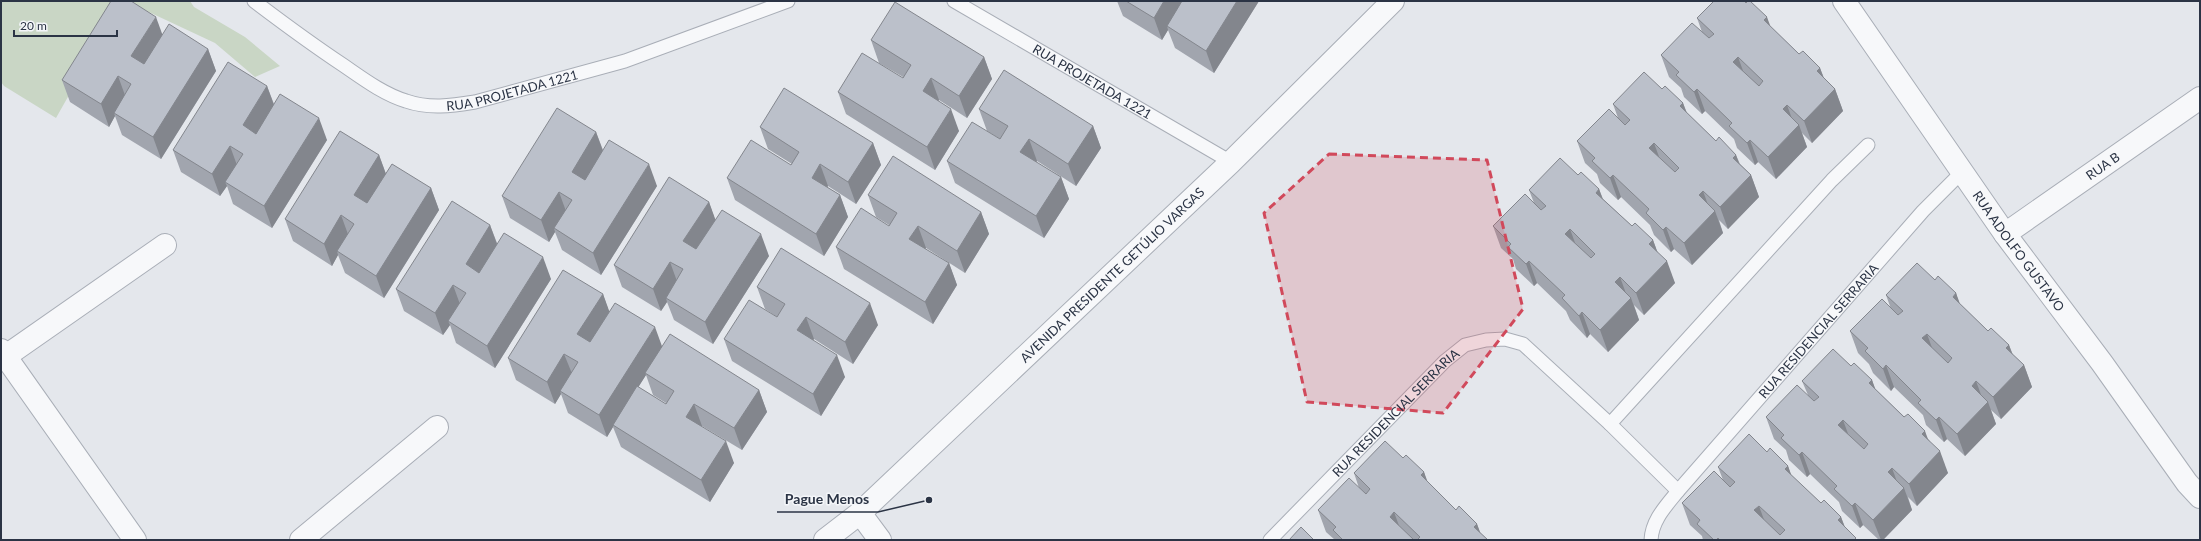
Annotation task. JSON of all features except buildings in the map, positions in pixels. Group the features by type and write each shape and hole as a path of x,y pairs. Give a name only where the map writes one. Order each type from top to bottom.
{"street":[{"name":"AVENIDA PRESIDENTE GETÚLIO VARGAS","path":"824,540 860,513 1230,162 1393,1"},
{"name":"RUA ADOLFO GUSTAVO","path":"1844,1 2005,234 2102,363 2187,483 2200,497"},
{"name":"RUA B","path":"2005,234 2200,98"},
{"path":"135,540 3,353 165,245"},
{"path":"301,540 437,427"},
{"path":"860,513 880,540"}],"lane":[{"name":"RUA PROJETADA 1221","path":"254,1 302,38 367,82 405,101 430,106 451,107 475,102 625,61 788,1"},
{"name":"RUA PROJETADA 1221","path":"954,1 1230,162"},
{"path":"1610,424 1832,180 1868,145"},
{"name":"RUA RESIDENCIAL SERRARIA","path":"1651,540 1652,529 1658,517 1678,491 1923,211 1962,172"},
{"name":"RUA RESIDENCIAL SERRARIA","path":"1270,540 1445,361 1465,346 1486,340 1505,339 1523,344 1610,424 1678,491"}],"highlighted area":[{"path":"1329,154 1487,160 1523,309 1443,413 1307,402 1264,213"}],"green space":[{"path":"1,1 190,1 194,7 245,37 280,66 255,77 215,43 136,6 112,19 56,118 4,86 1,82"}],"place":[{"name":"Pague Menos","path":"929,500"}]}
